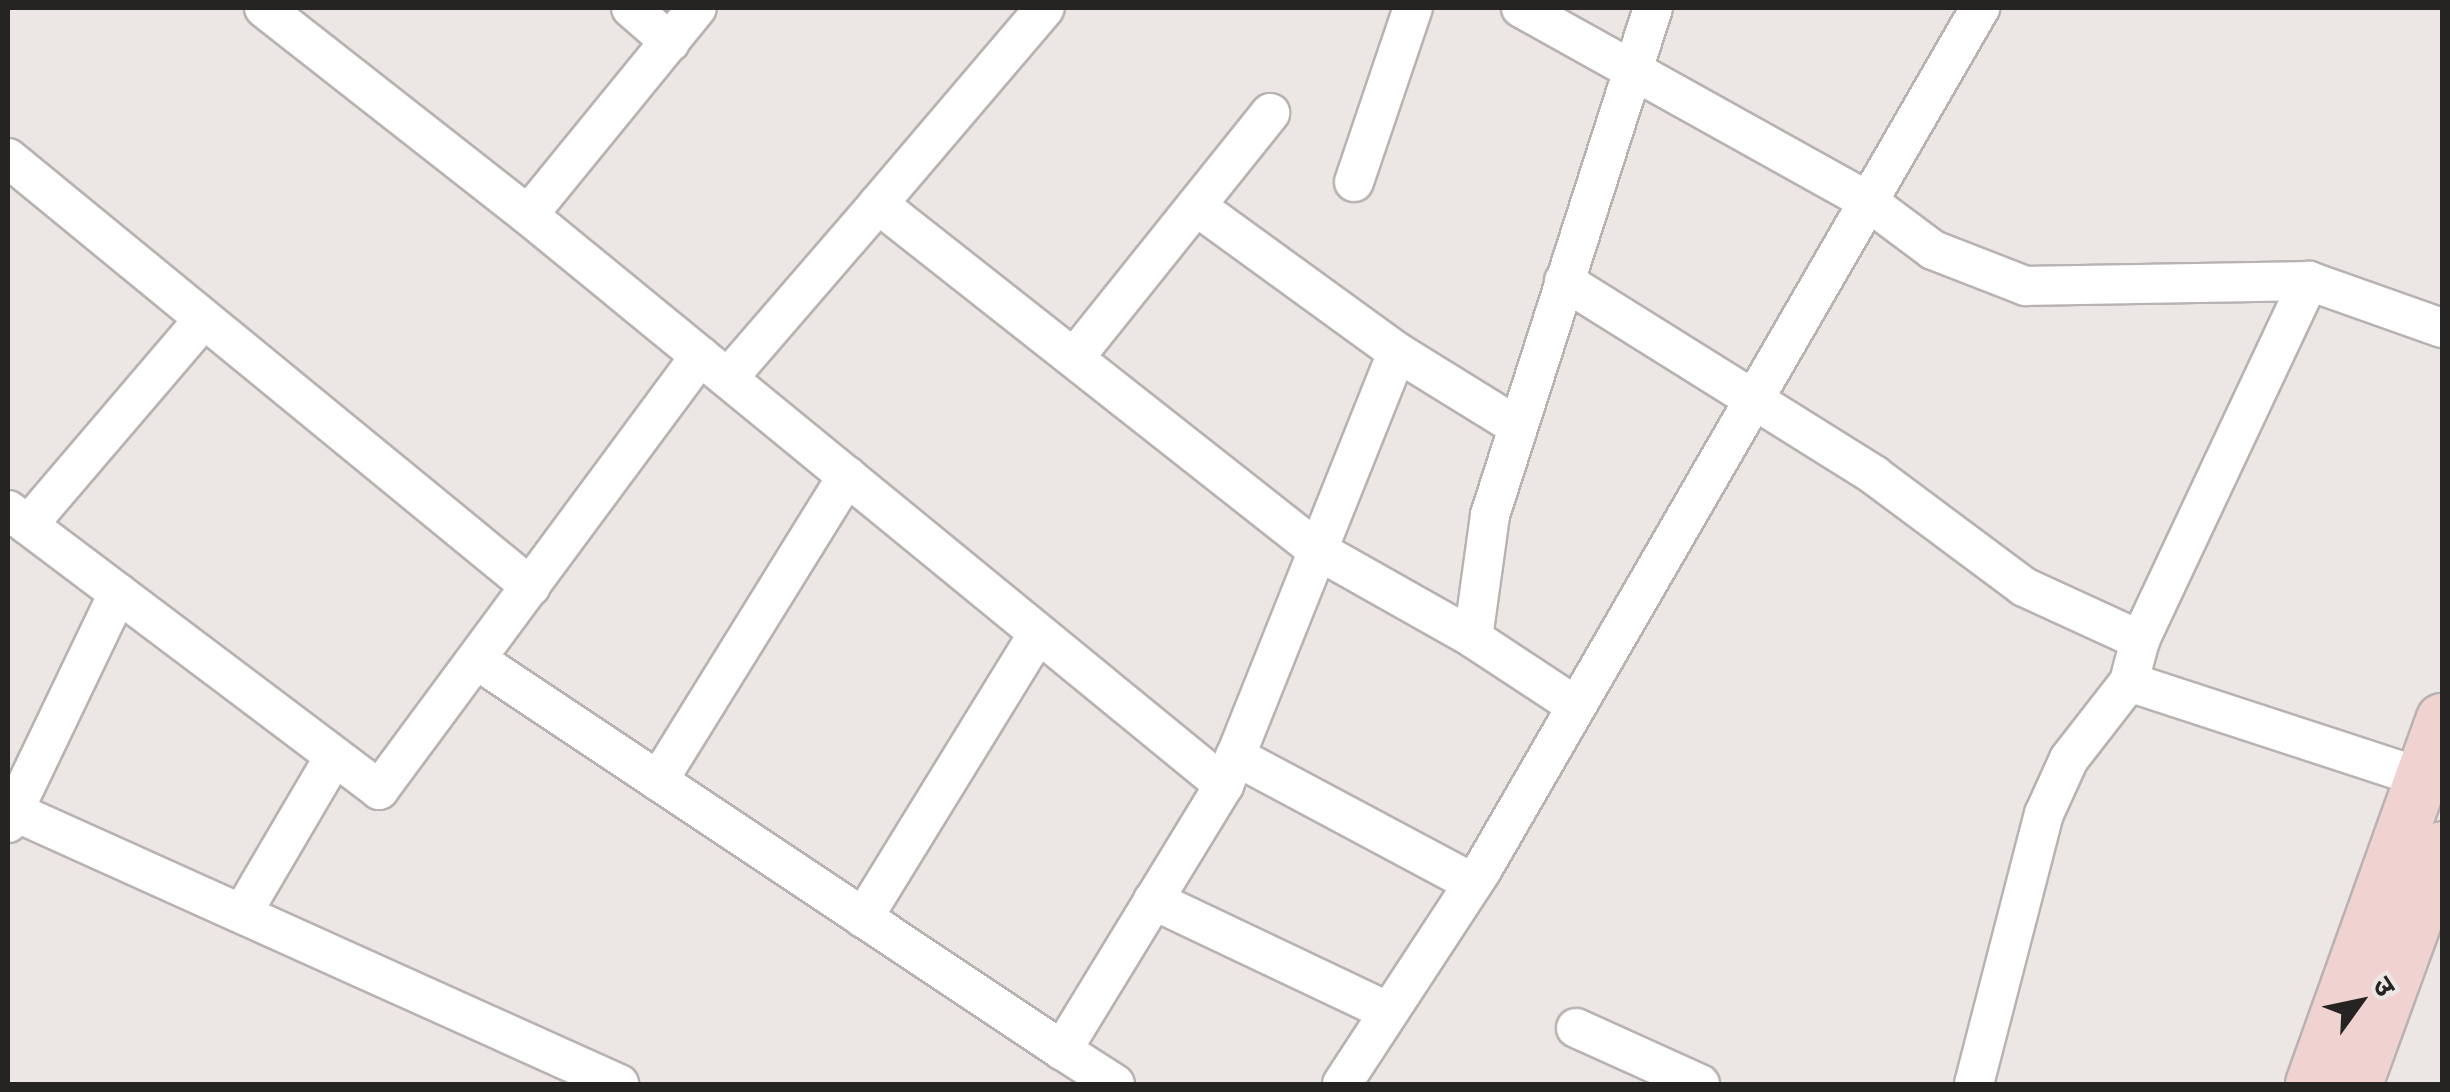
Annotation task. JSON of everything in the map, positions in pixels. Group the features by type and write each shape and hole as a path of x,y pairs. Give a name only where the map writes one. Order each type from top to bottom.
{"main road":[{"path":"2312,1084 2442,720"},
{"path":"2356,1084 2442,848"}],"street":[{"path":"264,8 528,214 1038,632 1230,770 1473,883"},
{"path":"631,8 670,42"},
{"path":"528,214 696,8"},
{"path":"203,320 18,517 379,790 532,587 714,367 878,204 1045,8"},
{"path":"1354,182 1413,8"},
{"path":"1522,8 1866,200 1932,250 2026,286 2308,281 2442,328"},
{"path":"1473,638 1490,515 1628,69 1653,8"},
{"path":"1342,1084 1473,883 1975,10"},
{"path":"1074,358 1270,114"},
{"path":"8,158 532,587"},
{"path":"878,204 1318,550 1473,638 1576,706"},
{"path":"1196,206 1398,352 1518,426"},
{"path":"1564,281 1754,396 2024,588 2140,640"},
{"path":"1974,1084 2044,814 2069,759 2129,682 2140,640 2308,281"},
{"path":"1062,1050 1230,770 1398,352"},
{"path":"658,781 846,476"},
{"path":"118,593 10,817 243,912 620,1084"},
{"path":"863,918 1038,632"},
{"path":"476,660 1115,1084"},
{"path":"2129,682 2422,778"},
{"path":"243,912 334,757"},
{"path":"1153,900 1389,1012"},
{"path":"1576,1028 1700,1084"}]}
